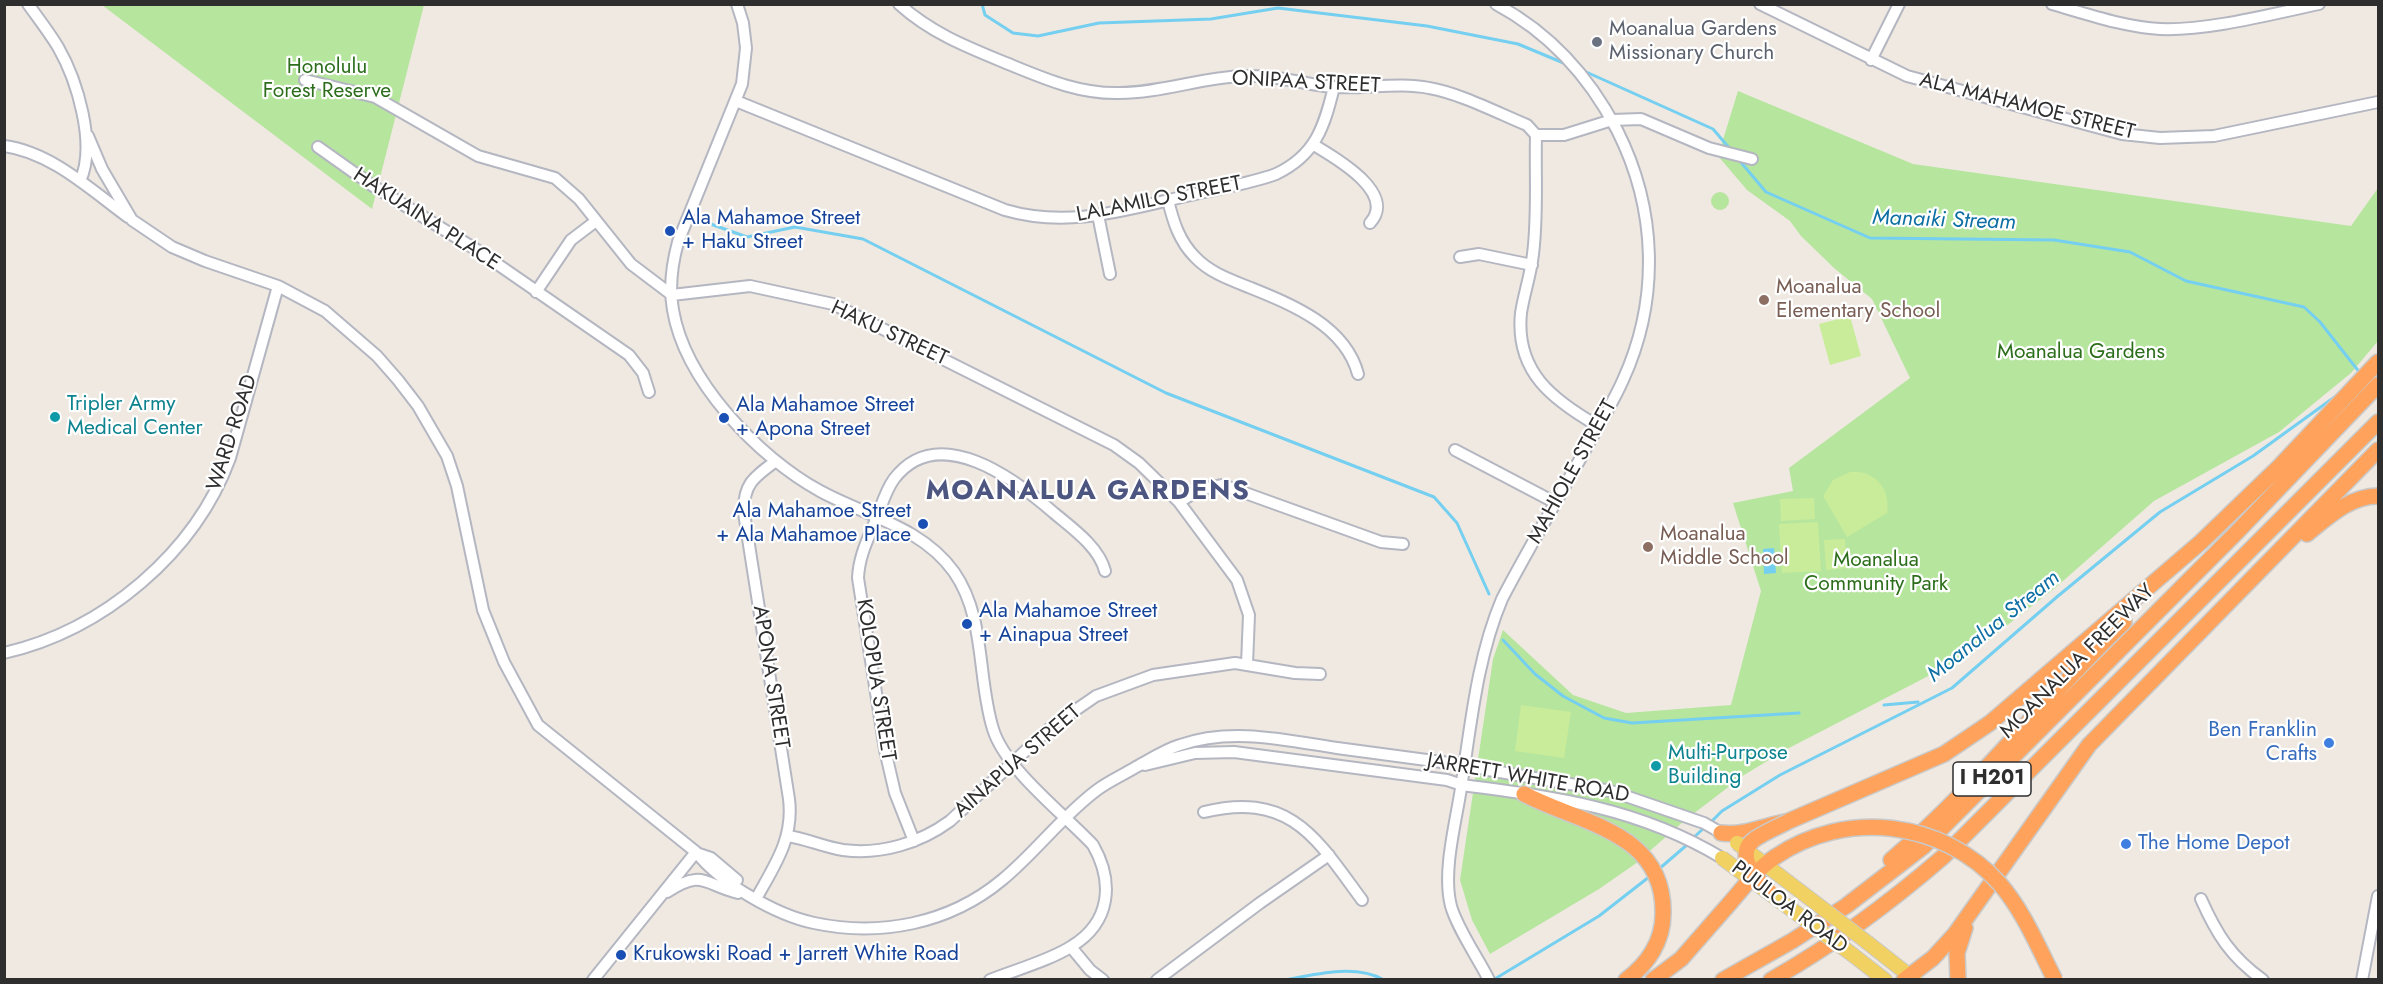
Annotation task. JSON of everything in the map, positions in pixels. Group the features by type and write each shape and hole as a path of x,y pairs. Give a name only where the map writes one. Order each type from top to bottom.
{"highway":[{"path":"1769,891 1752,874 1742,847 1789,821 1922,764 1960,744 1990,723 2141,596 2201,542 2279,467 2376,364"},
{"name":"MOANALUA FREEWAY","path":"1723,980 1782,947 1871,889 1932,838 2237,532 2379,385"},
{"name":"MOANALUA FREEWAY","path":"1771,980 1861,922 1935,863 2223,576 2326,489 2376,431"},
{"path":"1910,978 1944,948 2089,745 2379,450"},
{"path":"2260,572 2344,506 2362,498 2379,496"},
{"path":"1804,932 1903,850 1967,788 2092,653 2146,601 2201,542"},
{"path":"1524,794 1545,805 1605,828 1637,848 1655,873 1662,892 1663,924 1656,944 1645,963 1626,980"},
{"path":"1721,832 1745,833 1766,825 1789,821"},
{"path":"1653,980 1694,946 1766,863 1789,848 1811,838 1832,831 1861,826 1910,831 1941,842 1968,856 2000,884 2018,909 2055,980"},
{"path":"1958,980 1957,953 1965,929 1981,899"}],"main road":[{"name":"JARRETT WHITE ROAD","path":"1742,847 1910,978"},
{"name":"PUULOA ROAD","path":"1722,858 1885,980"}],"street":[{"name":"JARRETT WHITE ROAD","path":"28,4 58,48 76,90 88,136 102,169 132,220"},
{"path":"736,4 745,36 746,59 736,100 682,228 672,266 673,309 682,344 706,384 735,422 776,461 818,490 910,532 929,545 945,561 960,581 974,619 992,728 1011,763 1093,845 1101,861 1106,879 1106,898 1099,918 1087,935 1071,947 990,980"},
{"name":"ONIPAA STREET","path":"900,4 925,25 954,41 1079,90 1132,93 1196,82 1254,76 1334,87 1431,88 1527,125 1536,135"},
{"name":"MAHIOLE STREET","path":"1489,980 1451,907 1448,884 1464,763 1482,661 1490,631 1511,582 1623,380 1638,341 1647,300 1650,259 1647,220 1638,181 1632,161 1612,120 1577,69 1558,48 1534,28 1496,4"},
{"name":"ALA MAHAMOE STREET","path":"1760,4 1892,70 1926,82 2103,131 2178,138 2214,135 2379,102"},
{"path":"1871,60 1899,4"},
{"path":"2052,4 2127,24 2173,29 2196,28 2319,4"},
{"path":"305,80 375,97 478,156 555,178 579,198 631,264 672,295"},
{"name":"LALAMILO STREET","path":"736,100 1005,210 1058,219 1098,215 1168,200 1276,174 1293,166 1314,145 1323,127 1334,87"},
{"path":"1598,426 1552,396 1537,379 1527,359 1522,337 1521,314 1532,265 1535,237 1536,135 1574,133 1612,120 1641,119 1717,150 1752,159"},
{"name":"JARRETT WHITE ROAD","path":"88,136 84,171 80,181 172,247 278,286 325,311 352,333 398,380 429,424 447,456 457,486 483,610 504,662 538,724 696,852 711,858 754,897 793,917 838,928 885,928 918,923 957,908 1002,880 1097,790 1158,754 1180,745 1217,737 1267,737 1449,763 1464,763 1500,772 1611,791 1704,823 1742,847"},
{"path":"1314,145 1350,169 1366,183 1377,206 1376,214 1370,224"},
{"path":"4,146 29,152 45,159 80,181"},
{"name":"HAKUAINA PLACE","path":"318,147 372,186 477,250 629,355 643,373 649,393"},
{"path":"1168,200 1178,234 1195,258 1222,277 1288,304 1311,317 1345,346 1353,358 1358,374"},
{"path":"1098,215 1110,274"},
{"path":"536,292 571,240 597,220"},
{"path":"1460,257 1479,254 1532,265"},
{"name":"WARD ROAD","path":"5,652 51,639 97,615 126,595 184,540 222,480 278,286"},
{"name":"HAKU STREET","path":"672,295 750,286 833,304 1114,445 1139,462 1179,502 1233,574 1242,592 1249,615 1247,664"},
{"path":"1455,450 1556,503"},
{"name":"KOLOPUA STREET","path":"914,841 895,793 885,750 858,578 860,557 888,488 905,468 928,457 945,454 961,457 999,472 1027,490 1094,549 1105,571"},
{"name":"APONA STREET","path":"754,897 778,860 788,836 789,799 744,505 746,491 753,478 776,461"},
{"path":"1179,502 1201,489 1223,484 1381,542 1403,544"},
{"name":"AINAPUA STREET","path":"788,836 845,850 882,850 914,841 939,829 950,820 1051,727 1096,696 1153,675 1218,665 1247,664 1294,674 1320,674"},
{"name":"JARRETT WHITE ROAD","path":"1135,768 1195,753 1234,752 1447,780 1461,785 1589,804 1637,817 1680,835 1722,858"},
{"path":"1204,812 1246,807 1280,814 1311,833 1362,900"},
{"path":"593,980 696,852"},
{"path":"1157,980 1329,855"},
{"path":"657,900 676,886 694,879 705,879 730,891 754,897"},
{"path":"2362,980 2379,896"},
{"path":"2201,899 2215,930 2229,950 2263,980"},
{"path":"1071,947 1090,970 1102,980"}],"green space":[{"name":"Honolulu Forest Reserve","path":"102,5 424,5 372,209"},
{"path":"1738,91 1913,164 2351,226 2378,188 2378,341 2351,373 2279,432 2154,501 2055,588 1969,655 1787,749 1744,775 1684,821 1635,864 1599,889 1490,954 1472,920 1460,880 1493,659 1503,630 1573,695 1626,713 1731,705 1761,591 1733,503 1793,491 1789,468 1910,378 1872,299 1834,268 1801,236 1790,221 1747,190 1718,156"},
{"path":"1720,192 1726,195 1729,201 1726,207 1720,210 1714,207 1711,201 1714,195"},
{"path":"1850,316 1861,356 1830,365 1819,324"},
{"path":"1850,472 1867,474 1874,478 1884,489 1888,504 1887,513 1847,537 1823,496 1833,480"},
{"path":"1814,498 1815,519 1781,521 1780,499"},
{"path":"1818,522 1821,571 1782,573 1779,524"},
{"path":"1845,539 1847,568 1826,570 1824,540"},
{"path":"1521,705 1571,712 1564,758 1515,751"}],"water":[{"path":"1774,548 1776,573 1764,574 1763,549"}],"waterway":[{"name":"Manaiki Stream","path":"982,4 985,15 1013,33 1038,36 1099,23 1211,19 1278,8 1427,26 1518,44 1566,64"},
{"name":"Manaiki Stream","path":"1584,71 1713,129 1731,150"},
{"name":"Manaiki Stream","path":"1739,160 1766,192 1870,238 2054,240 2130,252 2186,281 2304,307 2320,322 2360,373"},
{"path":"705,222 747,237 795,227 863,239 1166,393 1434,497 1457,523 1489,594"},
{"name":"Moanalua Stream","path":"1710,823 1722,811 1780,775 1952,688 2160,512 2253,456 2336,396"},
{"path":"1503,640 1535,674 1563,696 1604,718 1632,723 1799,713"},
{"path":"1884,705 1918,702"},
{"name":"Moanalua Stream","path":"1692,839 1705,827"},
{"name":"Moanalua Stream","path":"1659,869 1688,844"},
{"name":"Moanalua Stream","path":"1493,980 1599,916 1649,877"},
{"name":"Moanalua Stream","path":"1286,980 1349,971 1373,975 1384,980"}],"place":[{"name":"Moanalua Gardens Missionary Church","path":"1597,42"},
{"name":"Ala Mahamoe Street + Haku Street","path":"670,231"},
{"name":"Moanalua Elementary School","path":"1764,300"},
{"name":"Tripler Army Medical Center","path":"55,417"},
{"name":"Ala Mahamoe Street + Apona Street","path":"724,418"},
{"name":"Ala Mahamoe Street + Ala Mahamoe Place","path":"923,524"},
{"name":"Moanalua Middle School","path":"1648,547"},
{"name":"Ala Mahamoe Street + Ainapua Street","path":"967,624"},
{"name":"Ben Franklin Crafts","path":"2329,743"},
{"name":"Multi-Purpose Building","path":"1656,766"},
{"name":"The Home Depot","path":"2126,844"},
{"name":"Krukowski Road + Jarrett White Road","path":"621,955"}],"district":[{"name":"MOANALUA GARDENS","path":"1088,492"}],"park label":[{"name":"Moanalua Gardens","path":"2081,353"},
{"name":"Moanalua Community Park","path":"1876,573"}]}
